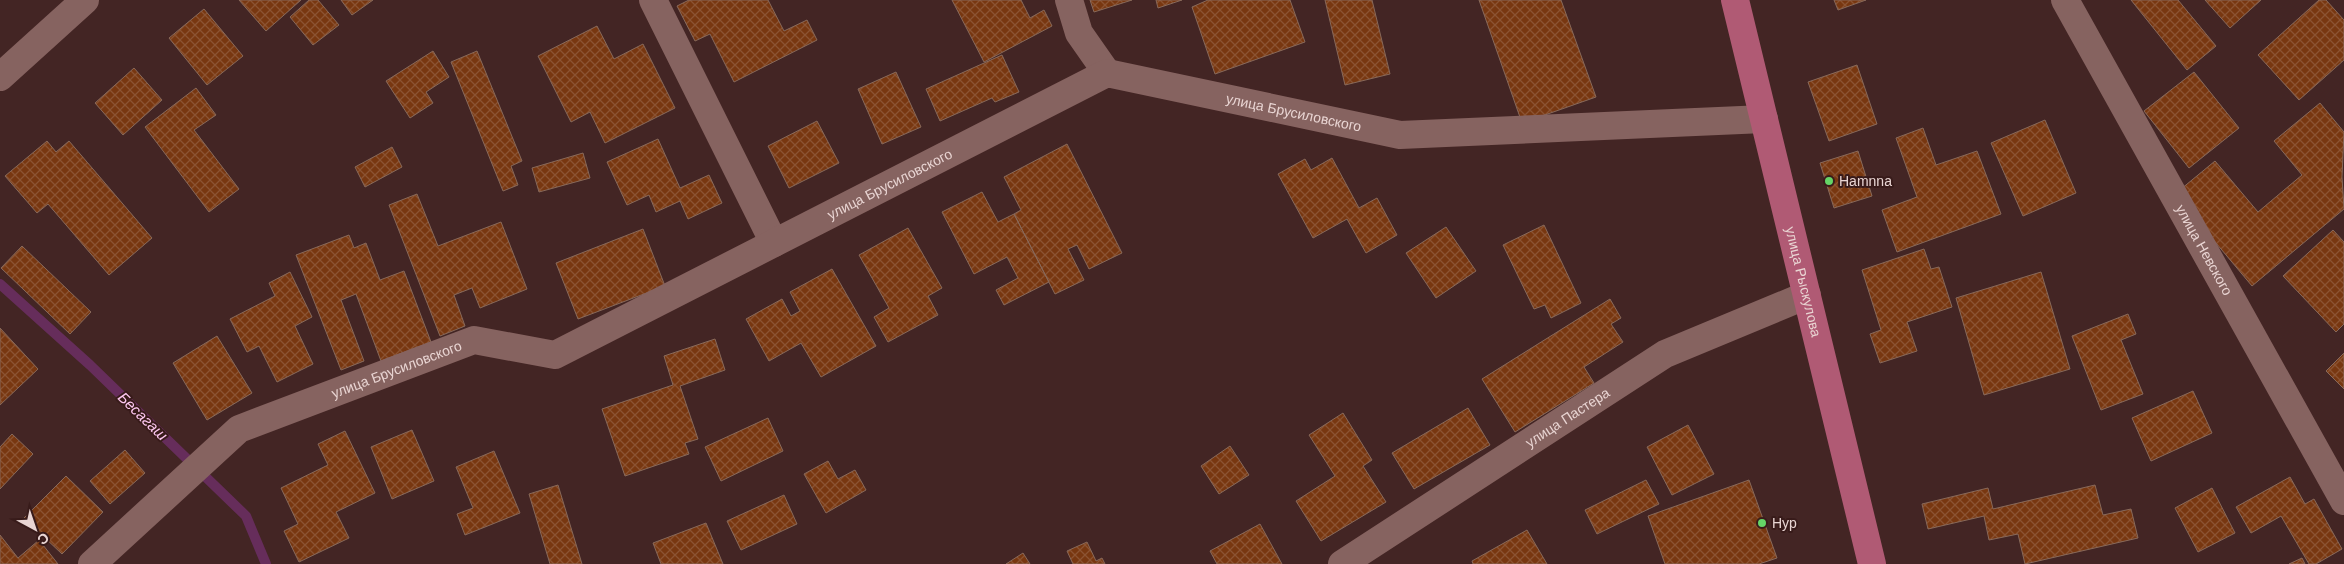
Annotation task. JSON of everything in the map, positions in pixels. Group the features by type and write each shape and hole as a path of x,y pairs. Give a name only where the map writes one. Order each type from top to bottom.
{"main road":[{"name":"улица Рыскулова","path":"1735,0 1872,564"}],"street":[{"path":"0,77 84,0"},
{"path":"653,0 774,243"},
{"path":"1069,0 1080,33 1107,73"},
{"name":"улица Невского","path":"2065,0 2344,501"},
{"name":"улица Брусиловского","path":"92,564 239,429 474,340 555,355 1107,73 1400,134 1764,118"},
{"name":"улица Пастера","path":"1342,564 1665,354 1807,296"}],"building":[{"path":"239,0 301,0 266,31"},
{"path":"309,0 318,0 339,25 313,45 290,17"},
{"path":"341,0 373,0 352,15"},
{"path":"689,0 768,0 784,31 807,20 817,40 734,82 710,34 695,41 677,6"},
{"path":"952,0 1021,0 1030,18 1044,10 1052,26 984,62"},
{"path":"1090,0 1132,0 1094,12"},
{"path":"1156,0 1182,0 1158,8"},
{"path":"1208,0 1290,0 1305,42 1215,74 1192,7"},
{"path":"1325,0 1372,0 1390,74 1345,85"},
{"path":"1479,0 1561,0 1596,97 1522,123"},
{"path":"1834,0 1866,0 1838,10"},
{"path":"2131,0 2178,0 2216,46 2187,70"},
{"path":"2205,0 2261,0 2230,28"},
{"path":"2319,0 2326,0 2344,20 2344,60 2299,100 2258,55"},
{"path":"204,9 243,56 207,85 169,38"},
{"path":"597,26 614,59 643,44 675,108 605,143 590,112 571,122 538,56"},
{"path":"433,51 449,77 426,92 433,103 410,118 386,81"},
{"path":"477,51 522,161 511,166 518,185 503,191 451,62"},
{"path":"1002,55 1019,92 995,102 992,98 940,121 926,89"},
{"path":"1857,65 1877,124 1829,141 1808,82"},
{"path":"134,68 162,100 123,135 95,103"},
{"path":"896,72 921,127 882,144 858,89"},
{"path":"2194,72 2239,128 2189,168 2144,111"},
{"path":"196,88 216,115 194,130 239,189 209,212 145,127"},
{"path":"2320,103 2344,132 2342,177 2344,209 2252,286 2175,194 2215,161 2258,212 2302,175 2274,141"},
{"path":"2045,120 2076,193 2023,216 1991,143"},
{"path":"817,121 839,163 789,188 768,146"},
{"path":"1923,128 1936,165 1977,151 2001,214 1897,252 1882,210 1917,197 1896,138"},
{"path":"658,139 680,188 709,175 722,203 688,219 680,201 656,212 649,195 627,205 607,162"},
{"path":"47,141 56,152 69,141 152,238 109,275 48,204 37,213 5,176"},
{"path":"1067,144 1122,253 1089,269 1077,245 1068,249 1084,280 1055,294 1014,214 1021,210 1004,177"},
{"path":"392,147 402,167 365,187 355,167"},
{"path":"1858,151 1872,196 1834,208 1820,163"},
{"path":"583,153 590,178 539,192 532,168"},
{"path":"1332,158 1359,208 1377,198 1397,235 1366,253 1347,219 1313,238 1278,174 1305,159 1311,170"},
{"path":"982,192 998,222 1014,214 1049,282 1004,305 996,290 1018,278 1007,257 974,274 942,212"},
{"path":"417,194 438,246 501,222 527,289 480,308 472,288 454,295 465,326 440,336 389,205"},
{"path":"1544,225 1581,303 1551,318 1545,305 1534,309 1503,245"},
{"path":"1446,227 1476,271 1436,298 1406,253"},
{"path":"908,228 942,288 928,296 938,315 888,342 874,317 889,308 859,255"},
{"path":"643,229 665,286 578,319 556,263"},
{"path":"2333,230 2344,242 2344,324 2336,332 2283,276"},
{"path":"349,235 354,248 366,243 380,280 404,271 431,342 381,361 356,294 341,300 364,361 341,370 296,255"},
{"path":"22,246 91,312 70,334 1,268"},
{"path":"1924,249 1931,269 1939,267 1952,307 1907,322 1917,351 1880,363 1870,334 1881,330 1862,270"},
{"path":"832,269 876,346 821,377 801,343 769,361 746,319 782,299 791,316 800,311 790,292"},
{"path":"290,272 312,317 295,326 313,364 277,382 259,346 247,352 230,319 275,296 269,283"},
{"path":"2041,272 2070,369 1984,395 1956,298"},
{"path":"1610,299 1621,318 1611,324 1623,342 1584,367 1594,383 1515,432 1482,379"},
{"path":"2128,314 2136,334 2121,340 2143,394 2101,410 2072,336"},
{"path":"0,328 38,369 0,405"},
{"path":"217,336 252,393 207,420 173,363"},
{"path":"715,339 725,370 680,386 698,439 685,443 689,454 625,476 602,409 673,385 664,356"},
{"path":"2344,353 2344,389 2326,371"},
{"path":"2193,391 2212,433 2151,461 2132,418"},
{"path":"1468,408 1490,445 1414,489 1392,453"},
{"path":"1343,413 1372,460 1363,466 1386,502 1321,541 1296,501 1335,476 1309,435"},
{"path":"768,418 783,451 721,481 705,447"},
{"path":"1688,425 1714,474 1672,495 1647,447"},
{"path":"412,430 434,481 392,499 371,447"},
{"path":"345,431 375,493 336,512 349,538 299,562 284,531 298,524 281,488 328,465 318,444"},
{"path":"12,434 33,454 0,489 0,447"},
{"path":"1230,446 1249,475 1219,494 1201,466"},
{"path":"125,450 145,473 110,504 90,481"},
{"path":"494,451 520,513 465,535 457,514 473,508 456,467"},
{"path":"828,461 838,479 855,470 866,490 826,513 804,474"},
{"path":"66,476 103,512 62,554 24,518"},
{"path":"2290,477 2305,504 2314,499 2342,549 2316,564 2309,564 2281,516 2251,533 2236,507"},
{"path":"1646,480 1659,504 1597,534 1585,510"},
{"path":"1749,480 1777,558 1759,564 1665,564 1648,516"},
{"path":"558,485 582,564 550,564 529,494"},
{"path":"2095,485 2103,515 2131,509 2138,538 2025,564 2018,534 1989,540 1984,516 1928,529 1922,504 1988,488 1993,509"},
{"path":"2212,488 2235,533 2198,552 2175,508"},
{"path":"784,495 797,524 741,550 727,521"},
{"path":"706,523 723,564 661,564 653,543"},
{"path":"1260,524 1282,564 1217,564 1210,551"},
{"path":"1527,530 1547,564 1473,564 1472,561"},
{"path":"0,535 18,558 39,540 58,564 0,564"},
{"path":"1087,542 1096,561 1102,558 1105,564 1073,564 1067,551"},
{"path":"1023,553 1030,564 1006,564"},
{"path":"2302,558 2305,564 2289,564"}],"waterway":[{"name":"Бесагаш","path":"0,284 90,365 246,516 266,564"}],"place":[{"name":"Hamnna","path":"1829,181"},
{"name":"Hyp","path":"1762,523"}]}
